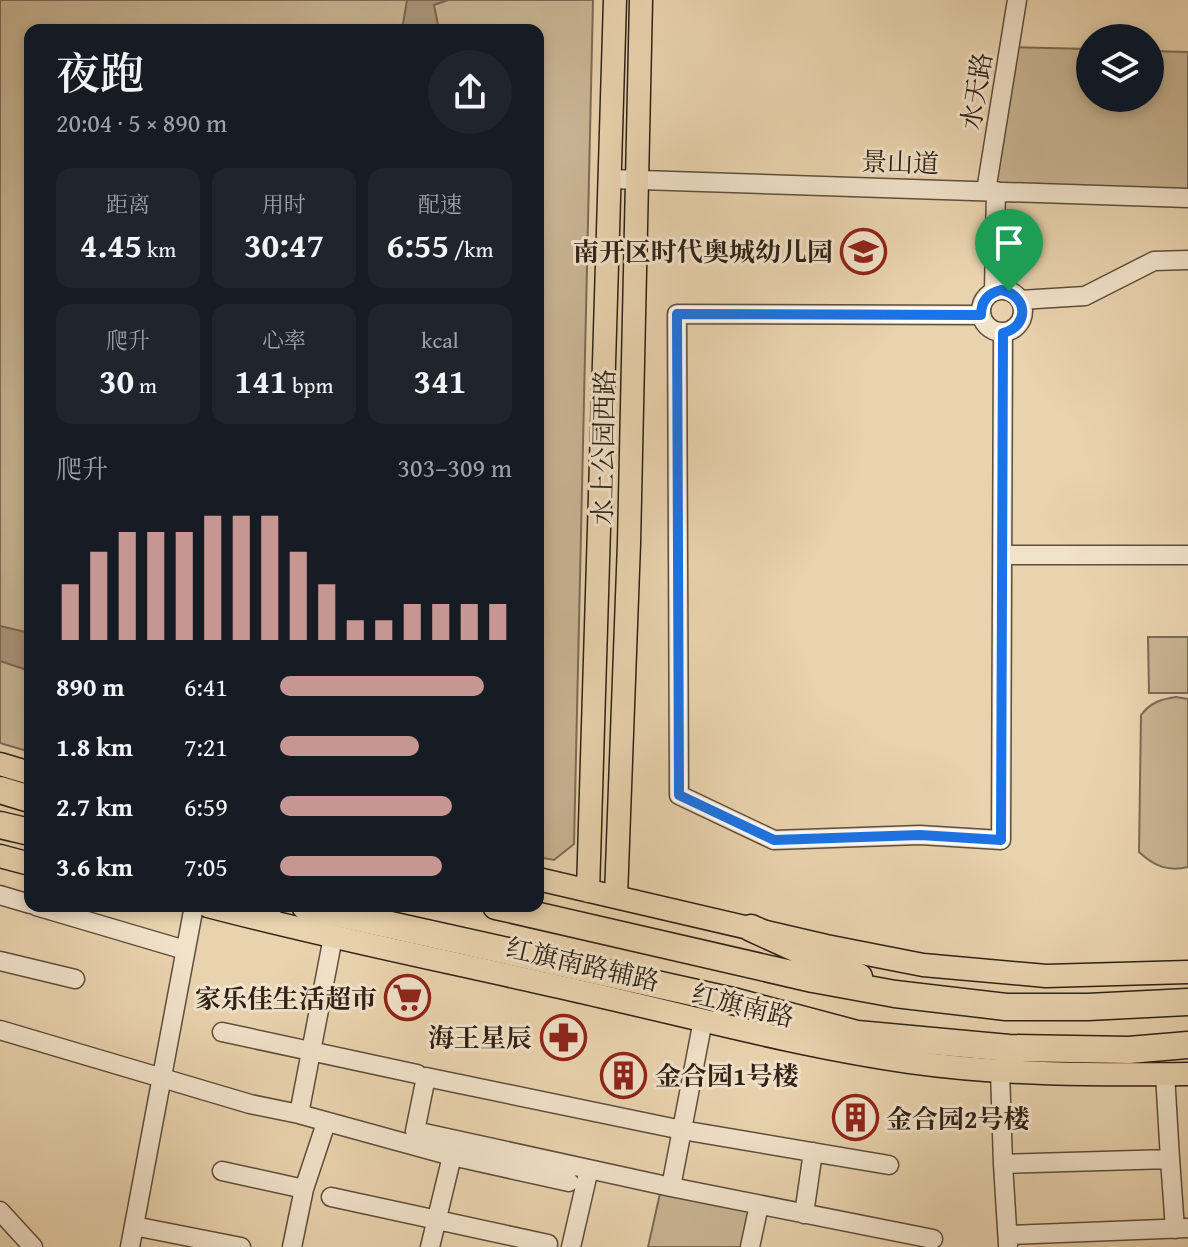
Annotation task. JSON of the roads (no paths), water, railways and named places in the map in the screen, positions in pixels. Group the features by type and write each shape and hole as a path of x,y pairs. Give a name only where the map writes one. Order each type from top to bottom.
{"highway":[{"path":"0,790 24,797"},
{"path":"0,825 24,831"},
{"name":"红旗南路","path":"332,912 737,1002 857,1034 1009,1048 1129,1050 1188,1045"},
{"name":"红旗南路","path":"522,912 813,979 895,994 1006,1007 1188,1002"},
{"path":"751,928 895,994"}],"main road":[{"name":"水上公园西路","path":"588,891 615,0"},
{"name":"水上公园西路","path":"616,896 629,543 641,0"},
{"path":"0,764 24,771"},
{"path":"0,856 24,862"},
{"path":"544,880 871,956 960,970 1046,976 1188,972"},
{"name":"红旗南路辅路","path":"232,912 806,1045 909,1062 1000,1071 1067,1075 1177,1074"}],"street":[{"name":"水天路","path":"994,291 991,191 1017,0"},
{"name":"景山道","path":"610,179 1188,198"},
{"path":"1020,300 1085,296 1154,261 1188,260"},
{"path":"994,291 1009,291 1020,300 1021,321 1011,331 1003,333 986,326 981,315 983,301 994,291"},
{"path":"981,315 677,314 679,795 774,840 920,835 1001,840 1003,333"},
{"path":"1002,555 1188,555"},
{"path":"0,895 24,902"},
{"path":"56,912 185,950"},
{"path":"130,1247 193,912"},
{"path":"299,1114 333,937"},
{"path":"0,961 75,979"},
{"path":"671,1187 703,1020"},
{"path":"0,1030 250,1104 299,1114 452,1156 569,1182"},
{"path":"222,1032 417,1074"},
{"path":"1000,1071 1008,1241 1182,1229 1170,1159 1177,1074"},
{"path":"889,1165 682,1130 426,1077 415,1131 804,1214 893,1239 933,1239"},
{"path":"292,1247 304,1189 326,1123"},
{"path":"804,1214 813,1152"},
{"path":"430,1247 452,1156"},
{"path":"1003,1164 1170,1159"},
{"path":"571,1247 589,1169"},
{"path":"222,1171 304,1189"},
{"path":"331,1197 548,1244"},
{"path":"750,1247 759,1205"},
{"path":"0,1211 33,1247"},
{"path":"134,1226 241,1247"}],"place":[{"name":"南开区时代奥城幼儿园","path":"864,251"},
{"name":"家乐佳生活超市","path":"408,998"},
{"name":"海王星辰","path":"563,1037"},
{"name":"金合园1号楼","path":"624,1075"},
{"name":"金合园2号楼","path":"855,1118"}]}
